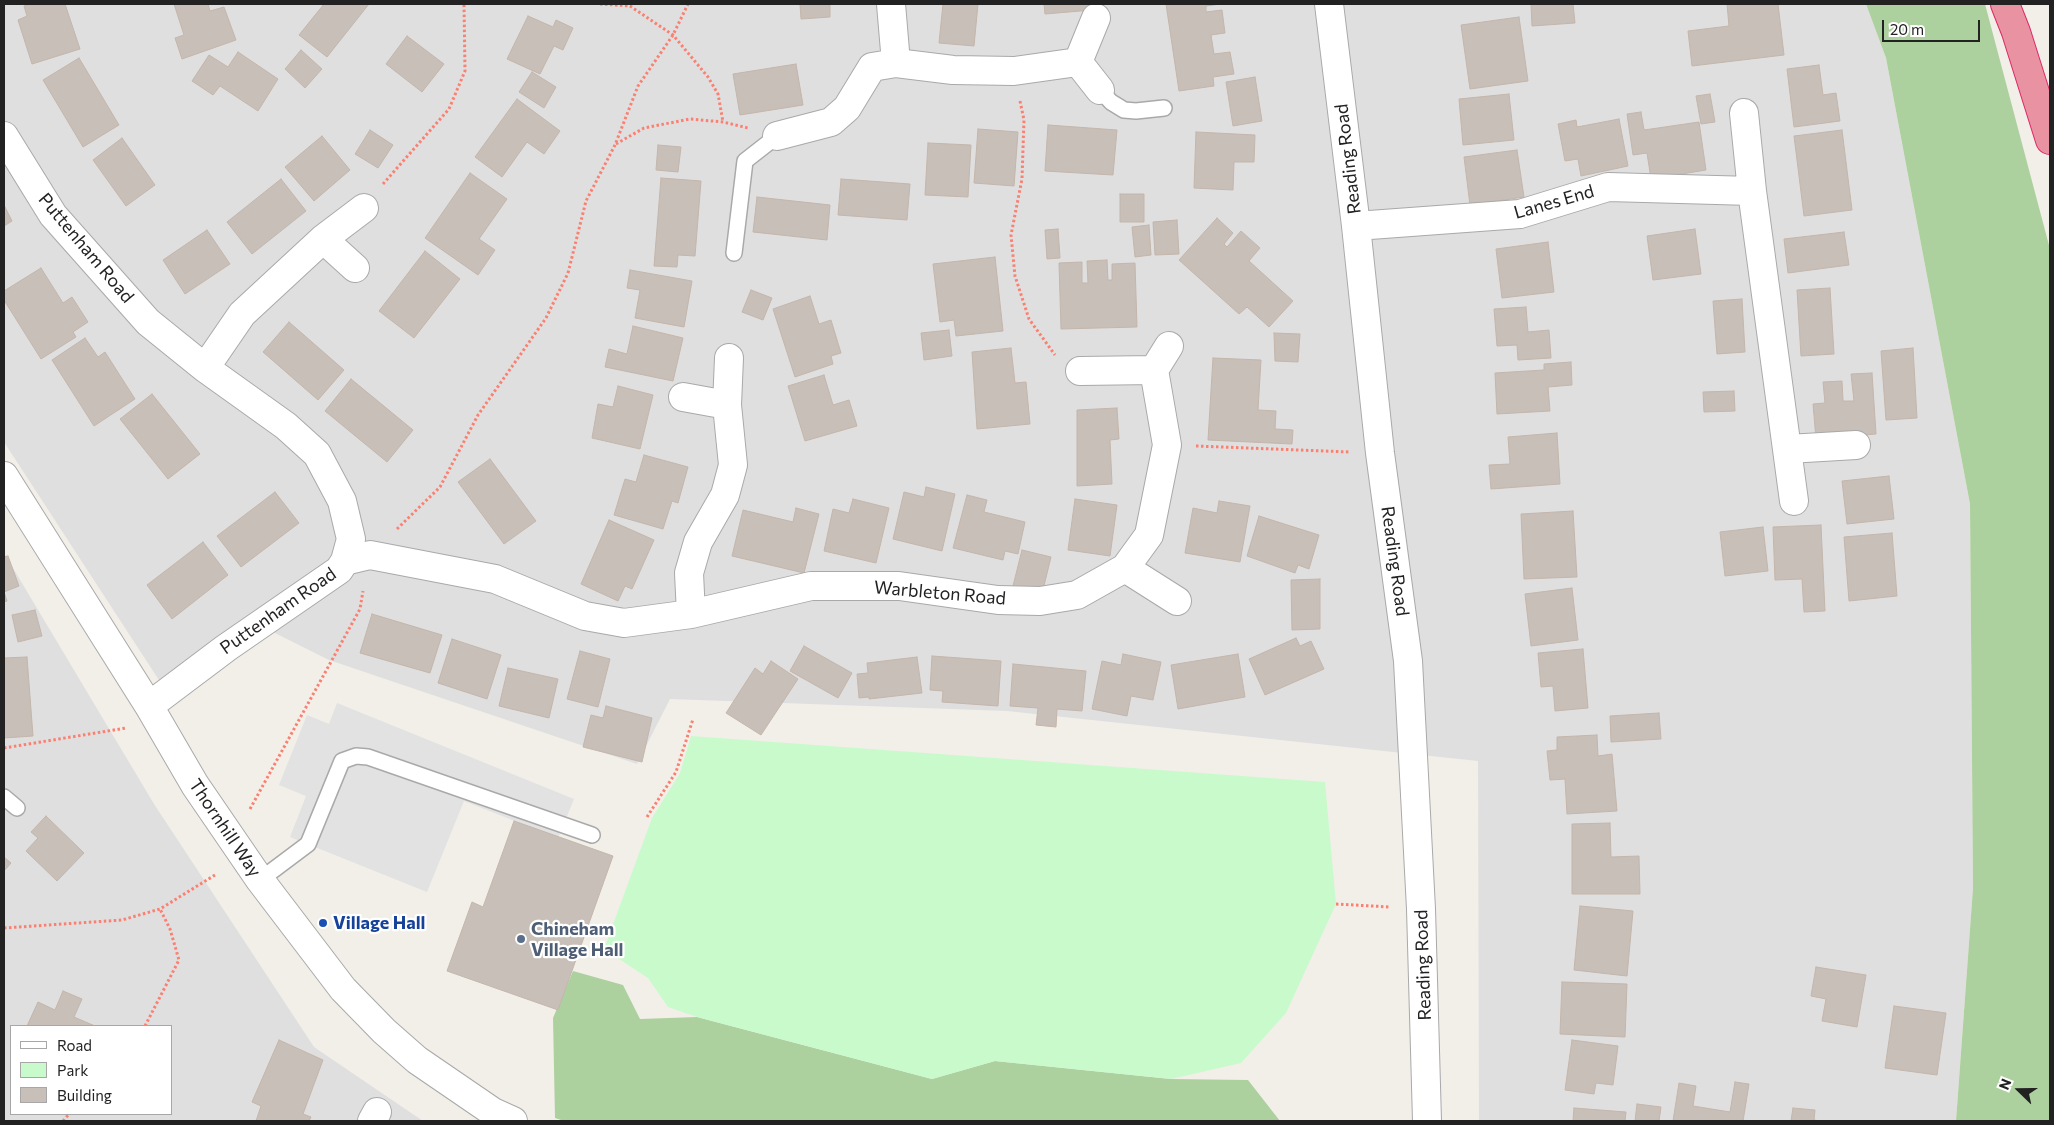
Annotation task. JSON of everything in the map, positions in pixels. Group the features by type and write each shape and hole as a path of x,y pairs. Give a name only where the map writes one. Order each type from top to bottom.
{"highway":[{"path":"2005,4 2016,32 2050,140"}],"street":[{"path":"891,4 896,64"},
{"name":"Reading Road","path":"1329,4 1356,226 1380,454 1408,661 1421,909 1427,1121"},
{"path":"1078,62 1096,18"},
{"path":"777,136 831,122 847,108 872,66 896,64 954,70 1014,71 1078,62"},
{"path":"1078,62 1100,90"},
{"path":"1744,113 1752,191 1794,501"},
{"name":"Puttenham Road","path":"4,136 53,215 148,322 204,368 286,426 317,454 342,501 351,539 358,558 226,648 154,715"},
{"name":"Lanes End","path":"1356,226 1520,214 1608,187 1752,191"},
{"path":"204,368 242,314 323,239 364,208"},
{"path":"323,239 355,268"},
{"path":"1080,371 1154,370 1169,346"},
{"path":"691,614 689,573 698,542 725,495 734,465 727,405 729,358"},
{"name":"Warbleton Road","path":"358,558 494,579 585,616 624,624 691,614 811,586 899,586 998,600 1040,601 1077,595 1125,568 1149,535 1167,445 1154,370"},
{"path":"682,397 727,405"},
{"path":"1788,449 1856,445"},
{"name":"Thornhill Way","path":"4,476 154,715 195,785 260,880 344,989 384,1031 417,1060 493,1112 513,1121"},
{"path":"1125,568 1177,601"}],"lane":[{"path":"1100,90 1111,102 1124,110 1164,108"},
{"path":"734,253 746,161 777,136"},
{"path":"260,880 308,844 342,761 356,756 368,757 592,835"},
{"path":"4,796 17,808"}],"path":[{"path":"364,208 375,192 449,109 465,71 464,4"},
{"path":"600,4 630,6 673,35 708,77 718,94 723,122"},
{"path":"250,809 360,609 358,558 440,487 478,414 546,318 568,273 586,201 615,145 638,86 673,35 688,4"},
{"path":"1014,71 1024,120 1022,178 1011,235 1015,276 1029,318 1052,353 1080,371"},
{"path":"615,145 644,128 690,119 723,122 777,136"},
{"path":"1167,445 1380,454"},
{"path":"4,748 154,715"},
{"path":"647,817 676,772 693,719"},
{"path":"4,928 122,920 160,909 215,875"},
{"path":"1336,904 1421,909"},
{"path":"146,1025 179,960 170,930 160,909"}],"shaded area":[{"path":"4,4 1866,4 1886,58 1970,504 1973,888 1956,1121 1479,1121 1478,761 1007,711 670,699 637,764 329,660 263,627 168,694 4,442"},
{"path":"4,553 154,804 314,1047 423,1121 4,1121"},
{"path":"337,703 574,799 558,838 464,801 427,892 290,837 306,796 279,785 307,715 329,724"}],"green space":[{"path":"1866,4 1985,4 2050,249 2050,1121 1956,1121 1973,888 1970,504 1886,58"},
{"path":"691,736 1325,782 1336,904 1286,1013 1241,1063 1171,1079 995,1061 932,1079 697,1017 668,1007 648,978 604,949 652,818 680,773"},
{"path":"573,971 623,985 640,1019 697,1017 932,1079 995,1061 1171,1079 1248,1080 1280,1121 564,1121 555,1118 553,1018"}],"building":[{"path":"30,4 65,4 80,49 32,64 18,20 27,16 24,6"},
{"path":"174,4 208,4 210,11 224,7 236,40 182,59 175,38 184,35"},
{"path":"324,4 369,4 327,57 299,35"},
{"path":"800,4 830,4 830,17 801,19"},
{"path":"943,4 978,4 974,46 939,43"},
{"path":"1044,4 1091,4 1092,10 1045,14"},
{"path":"1166,4 1221,4 1206,6 1206,12 1222,10 1225,33 1211,35 1214,54 1230,52 1234,74 1213,77 1214,86 1179,91"},
{"path":"1531,4 1573,4 1575,23 1532,26"},
{"path":"1727,4 1778,4 1784,55 1692,66 1688,31 1729,26"},
{"path":"528,16 553,27 556,20 573,28 563,50 554,46 540,74 507,59"},
{"path":"1519,17 1528,81 1470,89 1461,25"},
{"path":"407,36 444,64 422,92 386,64"},
{"path":"301,50 322,69 305,88 285,69"},
{"path":"238,52 278,79 258,111 220,86 213,95 192,81 209,55 228,67"},
{"path":"79,58 119,125 83,147 43,80"},
{"path":"796,64 803,105 740,115 733,74"},
{"path":"1819,65 1823,95 1836,93 1840,121 1794,127 1787,69"},
{"path":"532,72 556,87 544,108 519,92"},
{"path":"1255,77 1262,121 1233,126 1226,82"},
{"path":"1509,94 1514,140 1463,145 1459,99"},
{"path":"1710,94 1715,122 1701,124 1696,96"},
{"path":"517,99 560,131 544,154 527,142 502,177 475,157"},
{"path":"1641,112 1644,130 1699,122 1706,170 1651,179 1647,153 1633,155 1627,114"},
{"path":"1619,119 1628,166 1581,176 1578,159 1565,161 1558,124 1576,120 1577,127"},
{"path":"1048,125 1117,130 1113,175 1045,171"},
{"path":"978,129 1018,132 1014,186 974,183"},
{"path":"370,130 393,145 378,168 355,154"},
{"path":"1842,130 1852,210 1804,216 1794,136"},
{"path":"1196,132 1255,135 1254,162 1234,162 1233,190 1194,188"},
{"path":"322,136 350,170 314,201 285,167"},
{"path":"122,138 155,185 126,206 93,160"},
{"path":"928,143 971,145 968,197 925,195"},
{"path":"658,145 681,147 678,172 656,170"},
{"path":"1517,150 1524,197 1470,205 1464,157"},
{"path":"470,173 507,199 479,239 495,250 478,275 425,238"},
{"path":"661,178 701,181 695,256 678,255 677,267 654,266"},
{"path":"281,179 306,211 252,254 227,222"},
{"path":"841,179 910,184 907,220 838,215"},
{"path":"1120,194 1144,194 1144,222 1120,222"},
{"path":"757,197 830,205 827,240 753,232"},
{"path":"4,205 12,221 4,226"},
{"path":"1217,218 1233,233 1224,244 1227,247 1241,231 1260,248 1249,261 1293,301 1269,327 1247,307 1239,314 1179,260"},
{"path":"1177,220 1179,254 1155,255 1153,222"},
{"path":"1149,225 1151,255 1135,257 1132,227"},
{"path":"1058,229 1060,258 1047,259 1045,230"},
{"path":"1695,229 1701,274 1653,280 1647,236"},
{"path":"207,230 230,264 185,294 163,260"},
{"path":"1844,232 1849,265 1788,273 1784,239"},
{"path":"1548,242 1554,292 1502,298 1496,249"},
{"path":"425,251 460,279 414,338 379,311"},
{"path":"995,257 1003,331 956,336 954,320 940,322 933,264"},
{"path":"1107,260 1108,280 1112,280 1112,264 1135,263 1137,327 1061,329 1059,263 1082,262 1082,283 1088,283 1087,261"},
{"path":"41,268 63,303 72,297 88,322 73,332 76,337 41,359 4,300 4,291"},
{"path":"630,270 692,281 684,327 635,318 640,290 627,288"},
{"path":"1830,288 1834,354 1801,356 1797,290"},
{"path":"751,290 772,298 763,320 742,312"},
{"path":"810,296 819,324 831,320 841,353 831,356 833,364 795,377 773,309"},
{"path":"1742,299 1745,352 1717,354 1713,301"},
{"path":"1526,307 1528,332 1549,330 1551,358 1518,360 1517,345 1497,346 1494,309"},
{"path":"289,322 344,370 318,400 263,352"},
{"path":"633,326 683,338 673,381 605,367 609,349 627,354"},
{"path":"949,330 952,356 924,360 921,333"},
{"path":"1274,333 1300,334 1298,362 1275,361"},
{"path":"85,338 98,357 105,352 135,399 94,426 52,360"},
{"path":"1011,348 1015,383 1026,382 1030,424 977,429 972,352"},
{"path":"1913,348 1917,418 1886,420 1881,351"},
{"path":"1213,358 1261,360 1258,410 1276,411 1275,429 1293,430 1292,444 1208,440"},
{"path":"1571,362 1572,385 1548,387 1550,411 1497,414 1495,373 1544,370 1544,364"},
{"path":"1872,373 1876,434 1816,439 1813,404 1825,403 1823,382 1842,381 1843,401 1854,401 1851,374"},
{"path":"824,375 833,405 849,400 857,426 805,441 788,386"},
{"path":"351,379 413,430 387,462 325,411"},
{"path":"618,386 653,395 640,449 592,438 598,404 613,407"},
{"path":"1734,391 1735,411 1704,412 1703,392"},
{"path":"152,394 200,454 168,479 120,419"},
{"path":"1117,408 1119,439 1110,440 1112,484 1077,486 1077,410"},
{"path":"1557,433 1560,484 1491,489 1489,465 1510,464 1508,437"},
{"path":"644,455 688,467 678,503 672,501 663,529 614,515 625,479 636,482"},
{"path":"490,459 536,521 504,544 458,482"},
{"path":"1889,476 1894,519 1847,524 1842,481"},
{"path":"926,487 955,494 942,551 893,539 904,492 924,497"},
{"path":"275,492 299,523 241,567 217,536"},
{"path":"967,495 987,500 984,512 1025,522 1018,554 1005,551 1003,560 953,548"},
{"path":"853,499 889,508 876,563 824,551 833,509 849,513"},
{"path":"1075,499 1117,505 1110,556 1068,550"},
{"path":"1219,501 1250,506 1240,562 1185,553 1193,508 1217,513"},
{"path":"796,508 819,514 804,573 732,556 743,510 793,522"},
{"path":"1573,511 1577,577 1524,579 1521,514"},
{"path":"1259,516 1319,535 1309,569 1298,565 1295,573 1247,556"},
{"path":"609,520 654,540 632,589 625,586 618,601 581,584"},
{"path":"1821,525 1825,611 1804,612 1802,579 1775,580 1773,527"},
{"path":"1763,527 1768,571 1725,576 1720,532"},
{"path":"1892,533 1897,596 1849,601 1844,537"},
{"path":"203,542 228,575 172,619 147,585"},
{"path":"1022,550 1051,557 1041,598 1012,590"},
{"path":"8,556 19,586 4,592 4,557"},
{"path":"1320,579 1320,629 1292,630 1291,580"},
{"path":"1572,588 1578,640 1531,646 1525,594"},
{"path":"35,610 42,636 18,642 12,615"},
{"path":"372,614 442,635 430,673 360,653"},
{"path":"1296,638 1300,646 1311,641 1324,669 1265,695 1249,659"},
{"path":"452,639 501,655 487,699 438,683"},
{"path":"804,646 852,673 838,698 790,671"},
{"path":"1583,649 1588,708 1555,711 1553,686 1541,687 1538,653"},
{"path":"580,651 610,659 598,707 567,699"},
{"path":"1123,654 1161,662 1153,700 1131,696 1127,716 1092,709 1102,661 1121,665"},
{"path":"1238,654 1245,697 1178,709 1171,665"},
{"path":"932,656 1001,661 998,706 942,702 943,691 930,690"},
{"path":"27,657 33,736 4,738 4,658"},
{"path":"917,657 922,693 869,699 869,697 859,698 857,674 868,673 867,663"},
{"path":"771,661 798,679 761,735 726,713 755,668 763,674"},
{"path":"1013,664 1086,671 1082,711 1057,709 1056,727 1036,725 1038,708 1010,706"},
{"path":"508,668 558,679 549,718 499,706"},
{"path":"606,706 652,718 642,762 583,747 591,715 603,718"},
{"path":"1659,713 1661,739 1611,742 1610,716"},
{"path":"1597,735 1598,756 1612,754 1617,811 1567,814 1565,779 1550,780 1547,751 1557,750 1557,737"},
{"path":"46,816 84,853 57,881 26,851 38,838 31,832"},
{"name":"Chineham Village Hall","path":"514,821 613,856 558,1010 447,971 472,902 483,907"},
{"path":"1610,823 1611,857 1639,856 1640,894 1572,894 1572,824"},
{"path":"4,857 11,863 4,871"},
{"path":"1580,906 1633,911 1627,976 1574,970"},
{"path":"1816,967 1866,975 1857,1027 1822,1021 1826,999 1811,996"},
{"path":"1562,982 1627,984 1625,1037 1560,1034"},
{"path":"63,991 82,999 74,1017 93,1025 27,1025 38,1002 55,1010"},
{"path":"1894,1006 1946,1013 1937,1075 1885,1068"},
{"path":"279,1040 323,1060 303,1114 311,1117 309,1121 256,1121 261,1106 252,1102"},
{"path":"1572,1040 1618,1046 1613,1085 1596,1083 1594,1094 1565,1090"},
{"path":"1735,1082 1749,1084 1743,1121 1673,1121 1679,1083 1696,1086 1693,1106 1730,1112"},
{"path":"1637,1104 1661,1107 1659,1121 1635,1121"},
{"path":"1574,1108 1626,1112 1625,1121 1573,1121"},
{"path":"1793,1108 1815,1110 1814,1120 1820,1121 1791,1121"}],"place":[{"name":"Village Hall","path":"323,923"},
{"name":"Chineham Village Hall","path":"521,939"}]}
